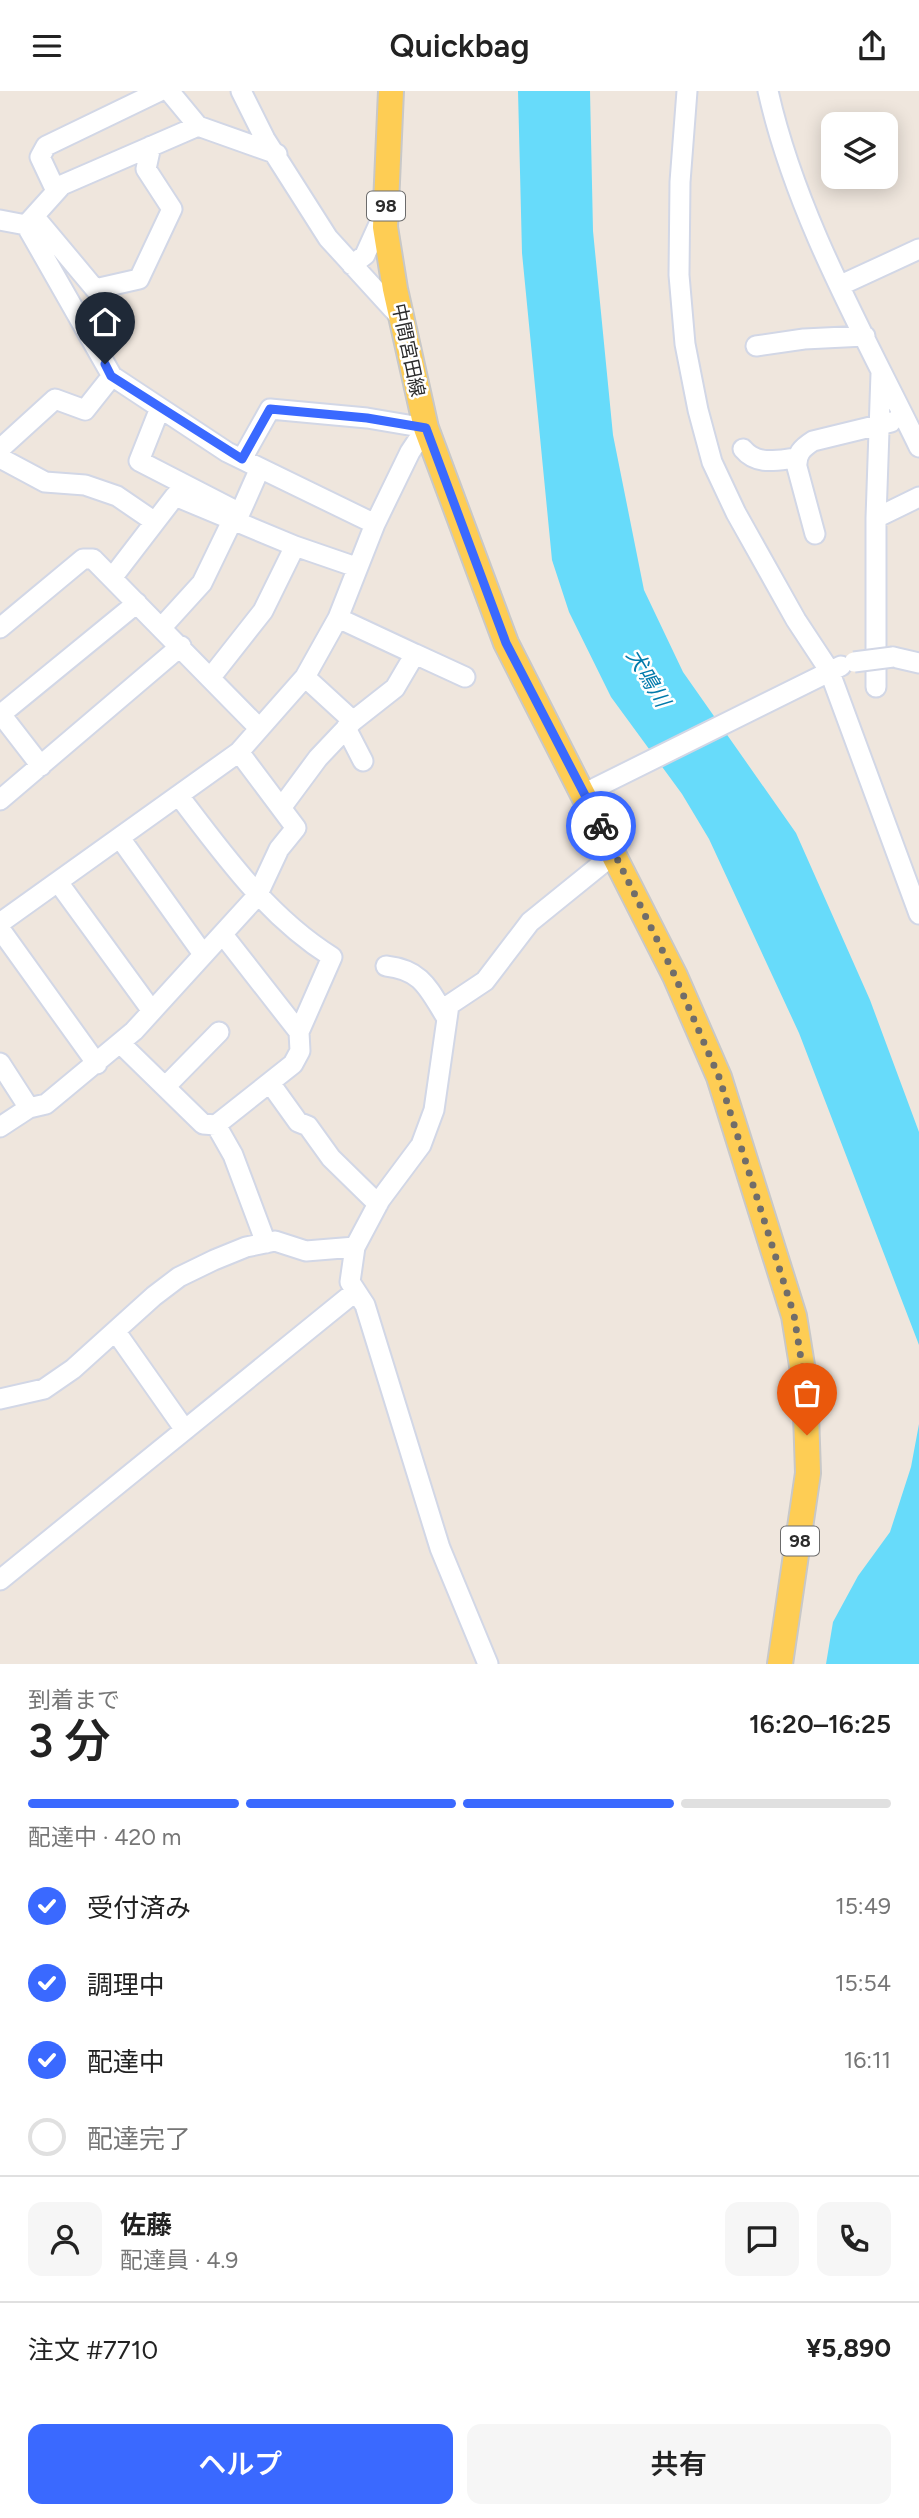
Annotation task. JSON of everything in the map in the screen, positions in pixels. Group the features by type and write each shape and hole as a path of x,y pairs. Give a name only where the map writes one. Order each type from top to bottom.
{"main road":[{"name":"中間宮田線","path":"391,91 386,227 426,428 506,643 593,790 614,854 675,976 719,1077 794,1315 805,1384 808,1473 780,1664"}],"street":[{"path":"56,191 40,157 46,146 160,91"},
{"path":"169,91 198,125 277,154"},
{"path":"241,91 265,139 328,238 403,320"},
{"path":"687,91 680,182 679,275 685,344 712,462 736,513 796,620 822,673 919,914"},
{"path":"768,91 777,131 797,188 919,447"},
{"path":"30,221 62,185 198,125"},
{"path":"0,220 30,221 95,289 139,279 172,209 146,169 151,146"},
{"path":"352,265 365,255 386,209"},
{"path":"30,221 111,376 242,459 375,524"},
{"path":"841,285 919,249"},
{"path":"756,346 804,339 865,336"},
{"path":"876,687 876,518 881,369"},
{"path":"0,449 55,399 85,410 111,376"},
{"path":"160,408 139,461 240,513 260,468"},
{"path":"4,922 239,752 305,677 338,618 375,524 410,452 426,428 367,418 270,409 242,459"},
{"path":"815,534 796,458 803,447 813,441 906,419"},
{"path":"743,449 749,457 760,461 796,458"},
{"path":"0,458 45,482 85,485 117,496 155,522"},
{"path":"112,578 175,496 295,546 356,567"},
{"path":"876,518 919,498"},
{"path":"162,627 202,583 232,521"},
{"path":"211,677 263,611 295,546"},
{"path":"0,628 83,559 93,559 259,728"},
{"path":"41,766 0,714 137,603"},
{"path":"338,618 465,677"},
{"path":"0,800 181,646"},
{"path":"281,808 350,725 395,688 415,654"},
{"path":"593,790 822,673 854,662 893,657 919,663"},
{"path":"305,677 350,725 363,761"},
{"path":"0,1127 29,1108 46,1104 121,1044 203,954 224,936 258,893 279,849 296,828 239,752"},
{"path":"121,1044 203,1124 216,1125 293,1065 300,1051 299,1032 332,957 303,939 250,888 179,796"},
{"path":"120,838 203,954"},
{"path":"488,1664 440,1548 365,1305 350,1282 355,1247 378,1204 421,1145 434,1109 449,1005 485,981 530,922 614,854"},
{"path":"58,882 152,1011"},
{"path":"0,898 4,922 97,1064"},
{"path":"224,936 299,1032"},
{"path":"386,966 419,975 446,1017"},
{"path":"166,1086 219,1032"},
{"path":"0,1063 29,1108"},
{"path":"270,1083 298,1122 308,1126 331,1158 378,1204"},
{"path":"216,1125 233,1155 266,1243"},
{"path":"0,1399 44,1389 73,1369 179,1277 246,1247 275,1241 306,1251 355,1247"},
{"path":"0,1580 356,1291"},
{"path":"116,1332 185,1430"}],"water":[{"name":"犬鳴川","path":"518,91 590,91 593,231 613,435 644,590 683,672 796,833 870,1000 919,1132 919,1345 799,1033 709,839 682,794 611,697 569,612 552,560 522,253"},
{"path":"919,1424 919,1664 826,1664 833,1622 858,1576 890,1532 911,1467"}],"way so far":[{"path":"601,826 675,976 719,1077 780,1263 794,1315 805,1384 807,1435"}],"route":[{"path":"105,364 111,376 227,452 242,459 270,409 367,418 426,428 506,643 601,826"}]}
